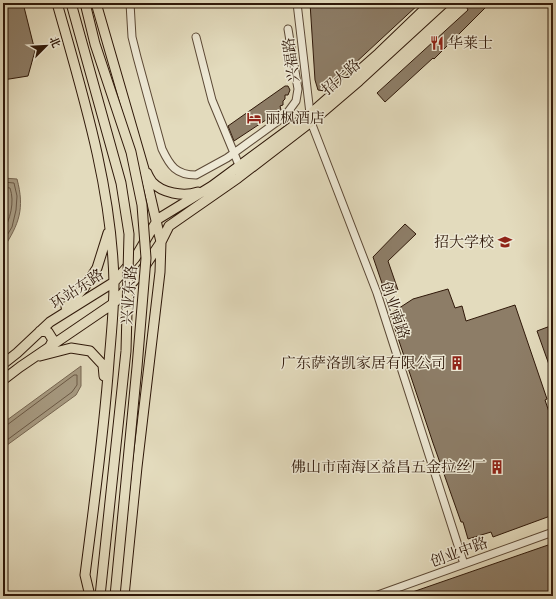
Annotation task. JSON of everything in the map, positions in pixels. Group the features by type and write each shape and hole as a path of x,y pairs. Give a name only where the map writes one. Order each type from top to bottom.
{"main road":[{"name":"兴业东路","path":"57,3 88,116 100,170 110,228 114,282 114,303 107,391 85,575 90,596"},
{"path":"71,3 121,183 129,234 126,351 100,596"},
{"name":"兴业东路","path":"85,3 95,44 131,152 142,205 146,258 115,596"},
{"path":"96,3 144,169 161,242 160,272 137,467 124,596"},
{"name":"招大路","path":"311,118 431,3"},
{"name":"招大路","path":"161,242 169,226 359,81 444,3"},
{"path":"144,169 152,182 164,190 179,194 196,193 212,186"},
{"name":"招大路","path":"212,186 241,170"},
{"name":"环站东路","path":"3,364 50,322 114,282 135,258 158,219 212,186"},
{"path":"50,322 76,298 97,268 110,228"},
{"name":"环站东路","path":"3,380 114,303 139,275 161,242"},
{"path":"40,332 48,332 53,340 50,346"},
{"path":"33,358 71,348 90,351 103,365 107,391"}],"street":[{"path":"130,3 132,37 162,149 168,162 174,170 184,174 196,176 234,153 285,116 296,101 298,89 288,29"},
{"name":"兴福路","path":"297,3 311,118"},
{"path":"196,37 212,100 241,170"},
{"name":"创业南路","path":"311,118 376,293 464,564"},
{"name":"创业中路","path":"375,596 553,532"}],"water":[{"path":"3,178 17,179 20,208 17,224 3,249"},
{"path":"81,366 81,386 76,395 3,448 3,423"}],"building":[{"path":"23,3 35,51 28,76 3,80 3,4"},
{"path":"310,3 420,3 325,91 318,90 315,80"},
{"path":"472,3 490,3 434,59 433,58 385,102 377,93 468,10 467,8"},
{"name":"丽枫酒店","path":"285,86 288,86 290,90 288,95 285,95 283,105 280,106 281,110 234,141 228,126"},
{"path":"405,224 416,234 388,261 398,290 386,295 373,257"},
{"path":"448,289 455,308 462,306 466,321 515,305 547,399 545,400 553,424 553,515 493,537 491,532 468,539 433,443 390,314 413,299"},
{"path":"553,325 553,373 552,373 537,331"},
{"path":"551,544 553,549 553,596 401,596"}],"place":[{"name":"华莱士","path":"437,43"},
{"name":"丽枫酒店","path":"254,118"},
{"name":"招大学校","path":"505,242"},
{"name":"广东萨洛凯家居有限公司","path":"457,363"},
{"name":"佛山市南海区益昌五金拉丝厂","path":"497,467"}]}
